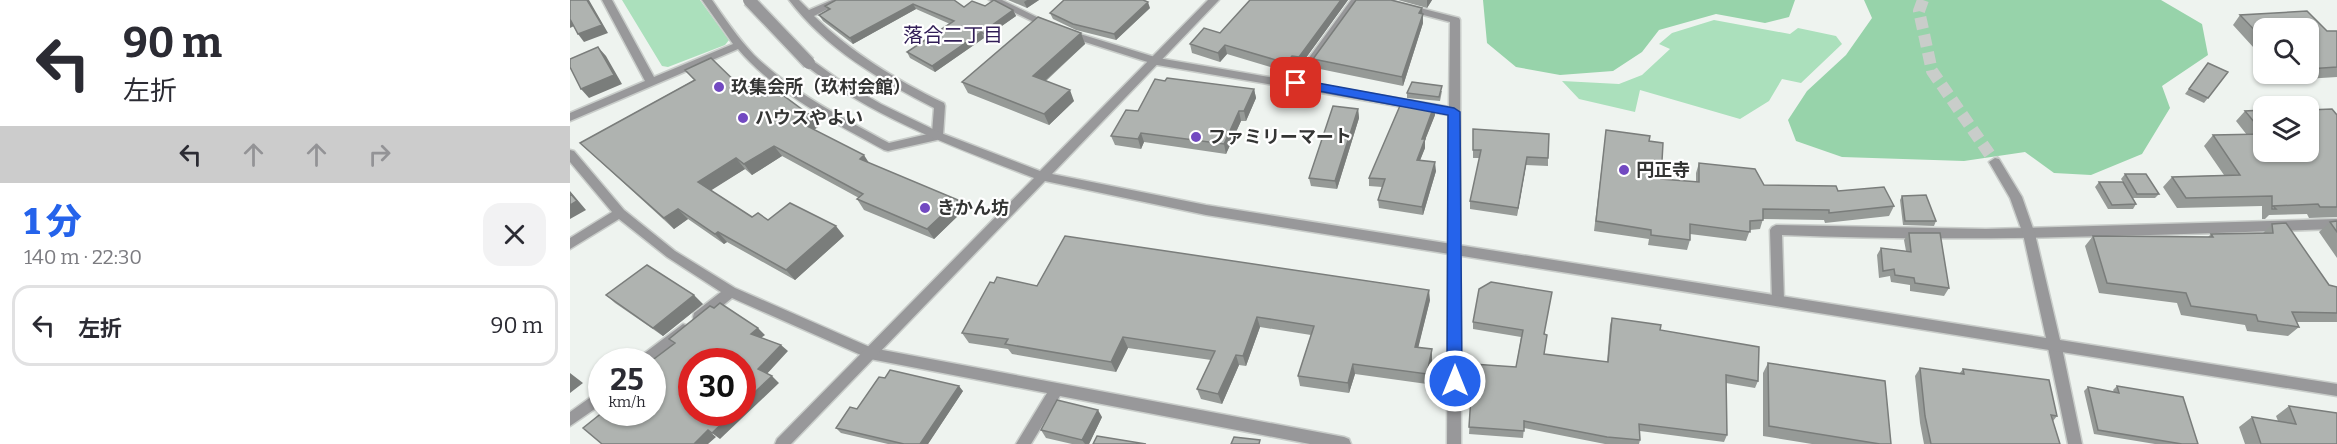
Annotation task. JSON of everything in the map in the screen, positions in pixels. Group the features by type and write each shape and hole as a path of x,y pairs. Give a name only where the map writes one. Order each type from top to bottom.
{"street":[{"path":"607,0 651,82"},
{"path":"707,0 739,45 758,64 831,116 888,147 937,136"},
{"path":"748,0 809,63 834,82 877,107 937,136 1041,176 1206,210 2054,343 2337,390"},
{"path":"794,0 806,15 849,55 892,83 940,106 937,136"},
{"path":"806,15 841,0"},
{"path":"994,0 1156,61 1296,83 1454,112"},
{"path":"782,444 1214,0"},
{"path":"1296,83 1356,0"},
{"path":"1377,0 1455,20 1454,444"},
{"path":"570,117 739,45"},
{"path":"570,154 620,213 671,254 731,292 870,353 1344,444"},
{"path":"1995,162 2016,197 2029,234 2075,444"},
{"path":"570,244 620,213"},
{"path":"1778,300 1776,230 1856,234 2029,234 2337,224"},
{"path":"661,348 731,292"},
{"path":"1023,444 1057,389"},
{"path":"570,420 588,406"}],"green space":[{"path":"622,0 700,0 729,40 725,45 668,67 662,66"},
{"path":"1483,0 1795,0 1789,17 1765,23 1716,14 1659,30 1642,52 1613,71 1560,75 1516,67 1487,43"},
{"path":"1864,0 2161,0 2202,24 2208,55 2162,86 2170,108 2142,154 2091,175 2054,173 2025,152 1964,161 1842,157 1796,141 1788,120 1807,91 1846,55 1872,18"},
{"path":"1714,20 1790,34 1798,28 1836,36 1842,44 1801,83 1782,79 1769,101 1740,119 1640,90 1635,112 1579,99 1562,81 1619,84 1642,75 1670,49 1659,44 1672,33"}],"building":[{"path":"570,0 587,0 602,25 578,34 570,19"},
{"path":"836,0 954,0 964,7 972,1 985,6 994,0 1013,10 991,26 996,29 991,37 981,32 932,66 907,52 954,21 913,4 850,38 819,15 830,9 825,6"},
{"path":"1064,0 1143,0 1148,2 1114,34 1073,24 1050,13"},
{"path":"1250,0 1341,0 1299,57 1292,56 1286,63 1225,45 1218,53 1190,44 1204,28 1220,33"},
{"path":"1356,0 1391,0 1422,8 1419,13 1423,14 1402,77 1313,59"},
{"path":"2307,11 2314,18 2253,18 2253,29 2240,15"},
{"path":"1038,17 1081,33 1033,76 1070,90 1044,114 962,82"},
{"path":"2319,23 2327,31 2337,31 2337,67 2319,68"},
{"path":"598,47 614,75 581,89 570,67 570,59"},
{"path":"711,58 744,90 761,79 811,116 801,123 864,155 860,159 958,200 927,229 857,199 863,194 774,146 744,164 736,158 698,182 752,217 758,213 768,220 790,203 836,226 786,270 718,232 715,234 678,209 664,218 580,143 695,80 685,70"},
{"path":"2208,63 2228,72 2208,98 2189,89"},
{"path":"1167,78 1254,89 1244,111 1239,111 1224,144 1141,133 1138,139 1111,136 1126,110 1138,111 1155,79 1165,81"},
{"path":"1412,82 1442,86 1439,97 1407,93"},
{"path":"1402,101 1434,106 1417,160 1435,162 1422,207 1378,200 1385,179 1369,178"},
{"path":"1333,106 1358,109 1335,181 1309,178"},
{"path":"2332,109 2337,115 2337,207 2320,207 2318,204 2273,206 2276,209 2272,209 2272,196 2186,198 2172,177 2240,175 2213,135 2253,134 2253,162 2319,162 2319,110"},
{"path":"2245,111 2253,111 2253,121"},
{"path":"1473,129 1549,134 1548,158 1527,157 1518,208 1470,201 1481,150 1473,150"},
{"path":"1606,130 1650,136 1649,141 1663,143 1661,179 1699,182 1699,163 1755,169 1764,185 1836,186 1838,191 1884,187 1894,206 1829,213 1829,210 1763,209 1763,220 1750,221 1750,232 1690,224 1690,240 1651,235 1651,230 1596,221"},
{"path":"2125,174 2146,174 2159,194 2137,194"},
{"path":"2099,182 2123,182 2136,204 2112,205"},
{"path":"570,193 577,201 570,205"},
{"path":"1926,195 1936,221 1905,221 1902,196"},
{"path":"2337,221 2337,232 2330,222"},
{"path":"2286,223 2329,285 2337,287 2337,313 2292,312 2299,327 2258,321 2256,315 2191,306 2186,293 2107,283 2093,236 2213,237 2211,234 2273,233 2272,224"},
{"path":"1909,233 1940,233 1949,288 1915,283 1914,278 1895,275 1894,269 1883,271 1881,248 1911,252"},
{"path":"1065,236 1429,290 1415,347 1432,349 1427,374 1353,364 1348,383 1298,376 1314,326 1257,317 1243,356 1236,355 1218,394 1197,389 1215,351 1123,337 1111,362 1005,344 1008,339 962,333 990,282 994,283 997,277 1037,286"},
{"path":"647,265 694,295 653,328 606,295"},
{"path":"1491,282 1552,292 1544,334 1547,335 1544,354 1608,362 1612,318 1661,325 1660,330 1759,347 1758,381 1726,375 1727,435 1639,424 1640,440 1607,437 1524,421 1524,431 1469,427 1473,364 1516,367 1523,330 1473,322 1479,289"},
{"path":"720,303 758,328 751,334 781,345 758,369 772,376 756,391 756,348 678,348 678,426 719,426 712,433 708,430 694,444 602,444 583,428 588,424 588,426 666,426 666,350 675,343 669,339 710,306 714,308"},
{"path":"1768,363 1885,381 1891,444 1769,426"},
{"path":"1920,368 1964,374 1963,369 2049,380 2057,416 2051,415 2060,444 1931,444 1925,416"},
{"path":"890,370 959,386 920,444 904,444 836,428 850,407 857,409 879,377 885,378"},
{"path":"2117,386 2183,397 2198,444 2182,444 2098,430 2088,387 2119,393"},
{"path":"1057,400 1098,410 1082,440 1041,430"},
{"path":"2289,406 2337,413 2337,444 2261,444 2252,417 2296,424"},
{"path":"1097,436 1146,444 1093,444"},
{"path":"1234,437 1260,440 1259,444 1231,444"}],"tunnel":[{"path":"1923,0 1919,11 1932,71 1995,162"}],"place":[{"name":"玖集会所（玖村会館）","path":"719,87"},
{"name":"ハウスやよい","path":"743,118"},
{"name":"ファミリーマート","path":"1196,137"},
{"name":"円正寺","path":"1624,170"},
{"name":"きかん坊","path":"925,208"}],"district":[{"name":"落合二丁目","path":"953,35"}],"route":[{"path":"1296,83 1454,112 1455,381"}]}
